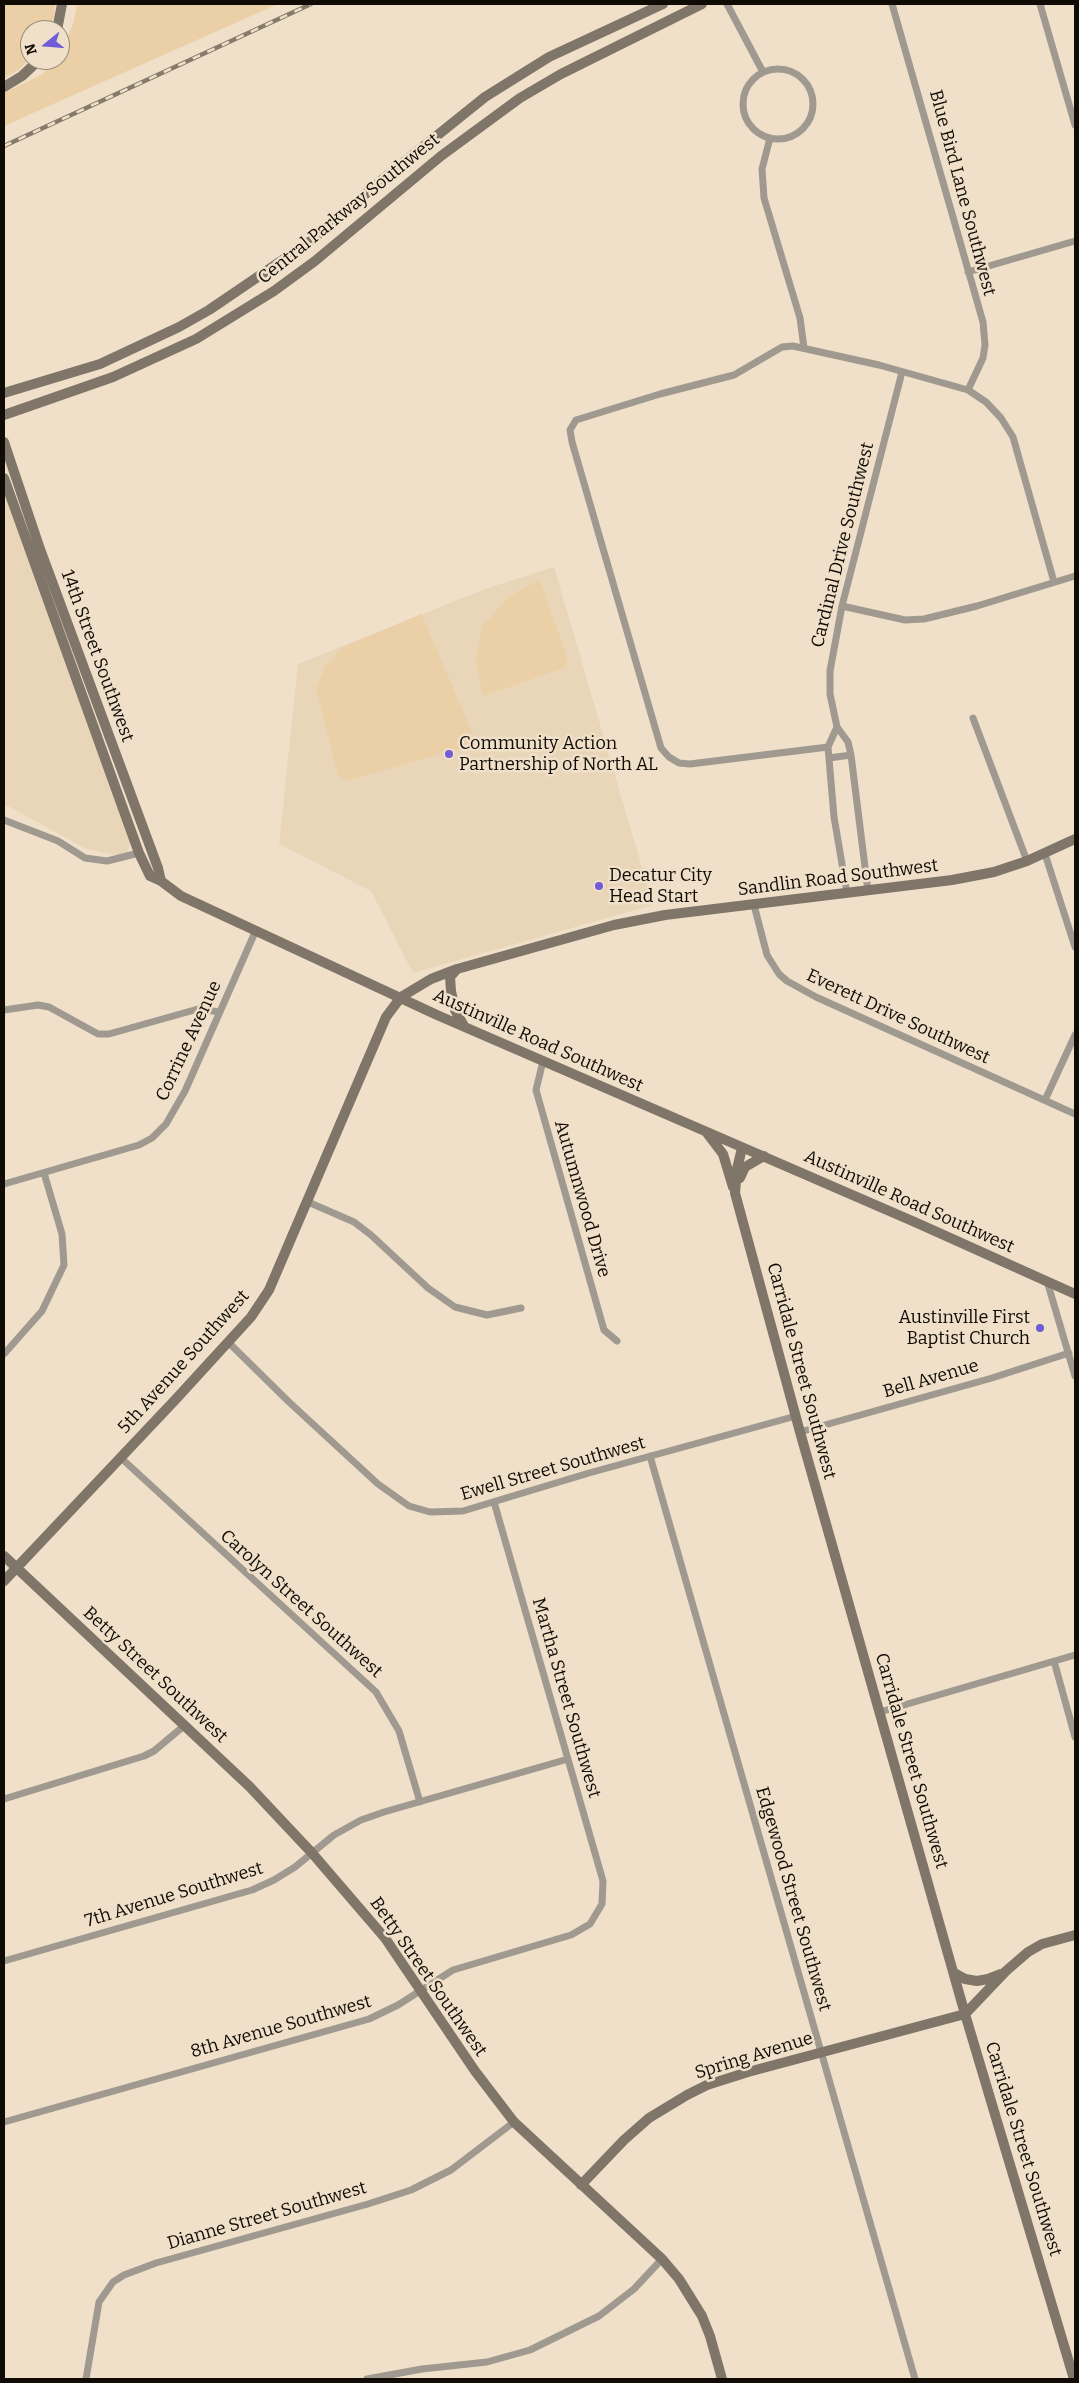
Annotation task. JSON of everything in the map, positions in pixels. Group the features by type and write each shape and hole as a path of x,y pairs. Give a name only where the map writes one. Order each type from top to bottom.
{"street":[{"path":"59,20 62,4"},
{"name":"Central Parkway Southwest","path":"4,393 100,364 179,327 209,310 312,240 341,214 485,97 549,57 663,4"},
{"name":"Central Parkway Southwest","path":"4,415 113,377 196,339 274,291 315,261 441,156 520,98 561,74 702,4"},
{"path":"727,4 763,72"},
{"name":"Blue Bird Lane Southwest","path":"892,4 982,322 985,345 983,358 968,390"},
{"path":"1040,4 1075,125"},
{"path":"776,68 788,69 799,75 807,83 812,94 814,107 811,119 804,129 794,136 782,139 770,138 760,134 752,127 743,107 744,96 754,77 763,72 776,68"},
{"path":"4,87 28,70"},
{"path":"770,138 762,169 764,198 800,318 804,348"},
{"path":"968,272 1075,241"},
{"path":"828,747 690,764 679,763 669,757 662,748 572,442 570,430 576,420 734,375 782,348 804,348 968,390 986,402 1002,418 1012,437 1054,582"},
{"name":"Cardinal Drive Southwest","path":"868,891 851,755 848,742 837,727 830,694 830,671 842,606 902,372"},
{"name":"14th Street Southwest","path":"4,442 40,549 158,868 161,881"},
{"name":"14th Street Southwest","path":"4,478 139,853"},
{"path":"842,606 890,618 914,620 977,606 1075,576"},
{"path":"973,718 1027,861"},
{"path":"837,727 828,747 834,817 848,893"},
{"path":"829,758 851,755"},
{"path":"4,820 58,841 85,858 107,861 139,853"},
{"name":"Sandlin Road Southwest","path":"401,997 431,978 457,969 646,918 952,880 994,872 1027,861 1075,839"},
{"name":"Austinville Road Southwest","path":"139,853 150,876 161,881 181,896 464,1026 1075,1294"},
{"path":"1045,854 1075,947"},
{"name":"Everett Drive Southwest","path":"754,905 767,955 779,974 787,981 834,1005 1075,1114"},
{"name":"Corrine Avenue","path":"4,1184 139,1145 152,1138 166,1124 185,1091 256,930"},
{"path":"457,969 450,977 450,991 455,1010 464,1026"},
{"name":"5th Avenue Southwest","path":"4,1581 251,1317 269,1290 386,1017 401,997"},
{"path":"4,1010 38,1005 49,1007 98,1034 109,1034 198,1009 220,1012"},
{"path":"1045,1100 1075,1035"},
{"name":"Autumnwood Drive","path":"543,1061 536,1090 604,1330 617,1340"},
{"path":"706,1132 723,1154 736,1193"},
{"name":"Carridale Street Southwest","path":"742,1148 737,1169 736,1193 800,1432 965,2014 1074,2379"},
{"path":"736,1193 745,1167 764,1156"},
{"path":"4,1354 42,1311 64,1265 62,1234 44,1173"},
{"path":"308,1202 354,1222 371,1235 428,1288 455,1307 487,1315 521,1308"},
{"path":"1046,1281 1075,1376"},
{"name":"Ewell Street Southwest","path":"228,1342 282,1396 378,1484 409,1506 430,1512 452,1512 494,1502 650,1456 796,1416"},
{"name":"Bell Avenue","path":"800,1432 1069,1354"},
{"name":"Edgewood Street Southwest","path":"650,1456 915,2379"},
{"name":"Carolyn Street Southwest","path":"120,1457 376,1692 399,1731 420,1802"},
{"name":"Martha Street Southwest","path":"494,1502 603,1881 602,1904"},
{"name":"Betty Street Southwest","path":"4,1556 185,1725 256,1794 312,1853 385,1938 475,2071 514,2122 662,2260 683,2285 702,2316 710,2336 722,2379"},
{"path":"880,1712 1075,1655"},
{"path":"1054,1662 1075,1737"},
{"path":"4,1798 144,1756 154,1751 185,1725"},
{"name":"7th Avenue Southwest","path":"4,1961 252,1890 274,1880 334,1835 361,1820 568,1759"},
{"name":"8th Avenue Southwest","path":"4,2122 369,2019 393,2008 459,1968 581,1930 590,1924 602,1904"},
{"path":"954,1973 965,1979 977,1981 994,1978 1037,1947 1075,1935"},
{"path":"965,2014 1006,1971"},
{"name":"Spring Avenue","path":"581,2185 624,2140 649,2118 687,2095 738,2075 965,2014"},
{"name":"Dianne Street Southwest","path":"86,2379 100,2302 112,2282 124,2275 156,2263 411,2190 451,2170 514,2122"},
{"path":"367,2379 422,2369 488,2362 530,2350 599,2316 634,2289 662,2260"}],"shaded area":[{"path":"4,4 55,4 53,20 20,20 20,69 4,78"},
{"path":"77,4 278,4 4,126 4,93 43,74 46,70 70,70 70,31"},
{"path":"4,495 6,495 130,841 127,857 87,849 4,804"},
{"name":"Community Action Partnership of North AL","path":"554,567 653,905 413,973 371,891 279,844 298,664 485,589"},
{"path":"540,580 568,660 564,668 483,696 476,661 482,627 508,597"},
{"path":"421,614 473,734 468,746 346,781 338,775 316,688 325,667 343,647"}],"railway":[{"path":"4,146 311,4"}],"place":[{"name":"Community Action Partnership of North AL","path":"449,754"},
{"name":"Decatur City Head Start","path":"599,886"},
{"name":"Austinville First Baptist Church","path":"1040,1328"}]}
